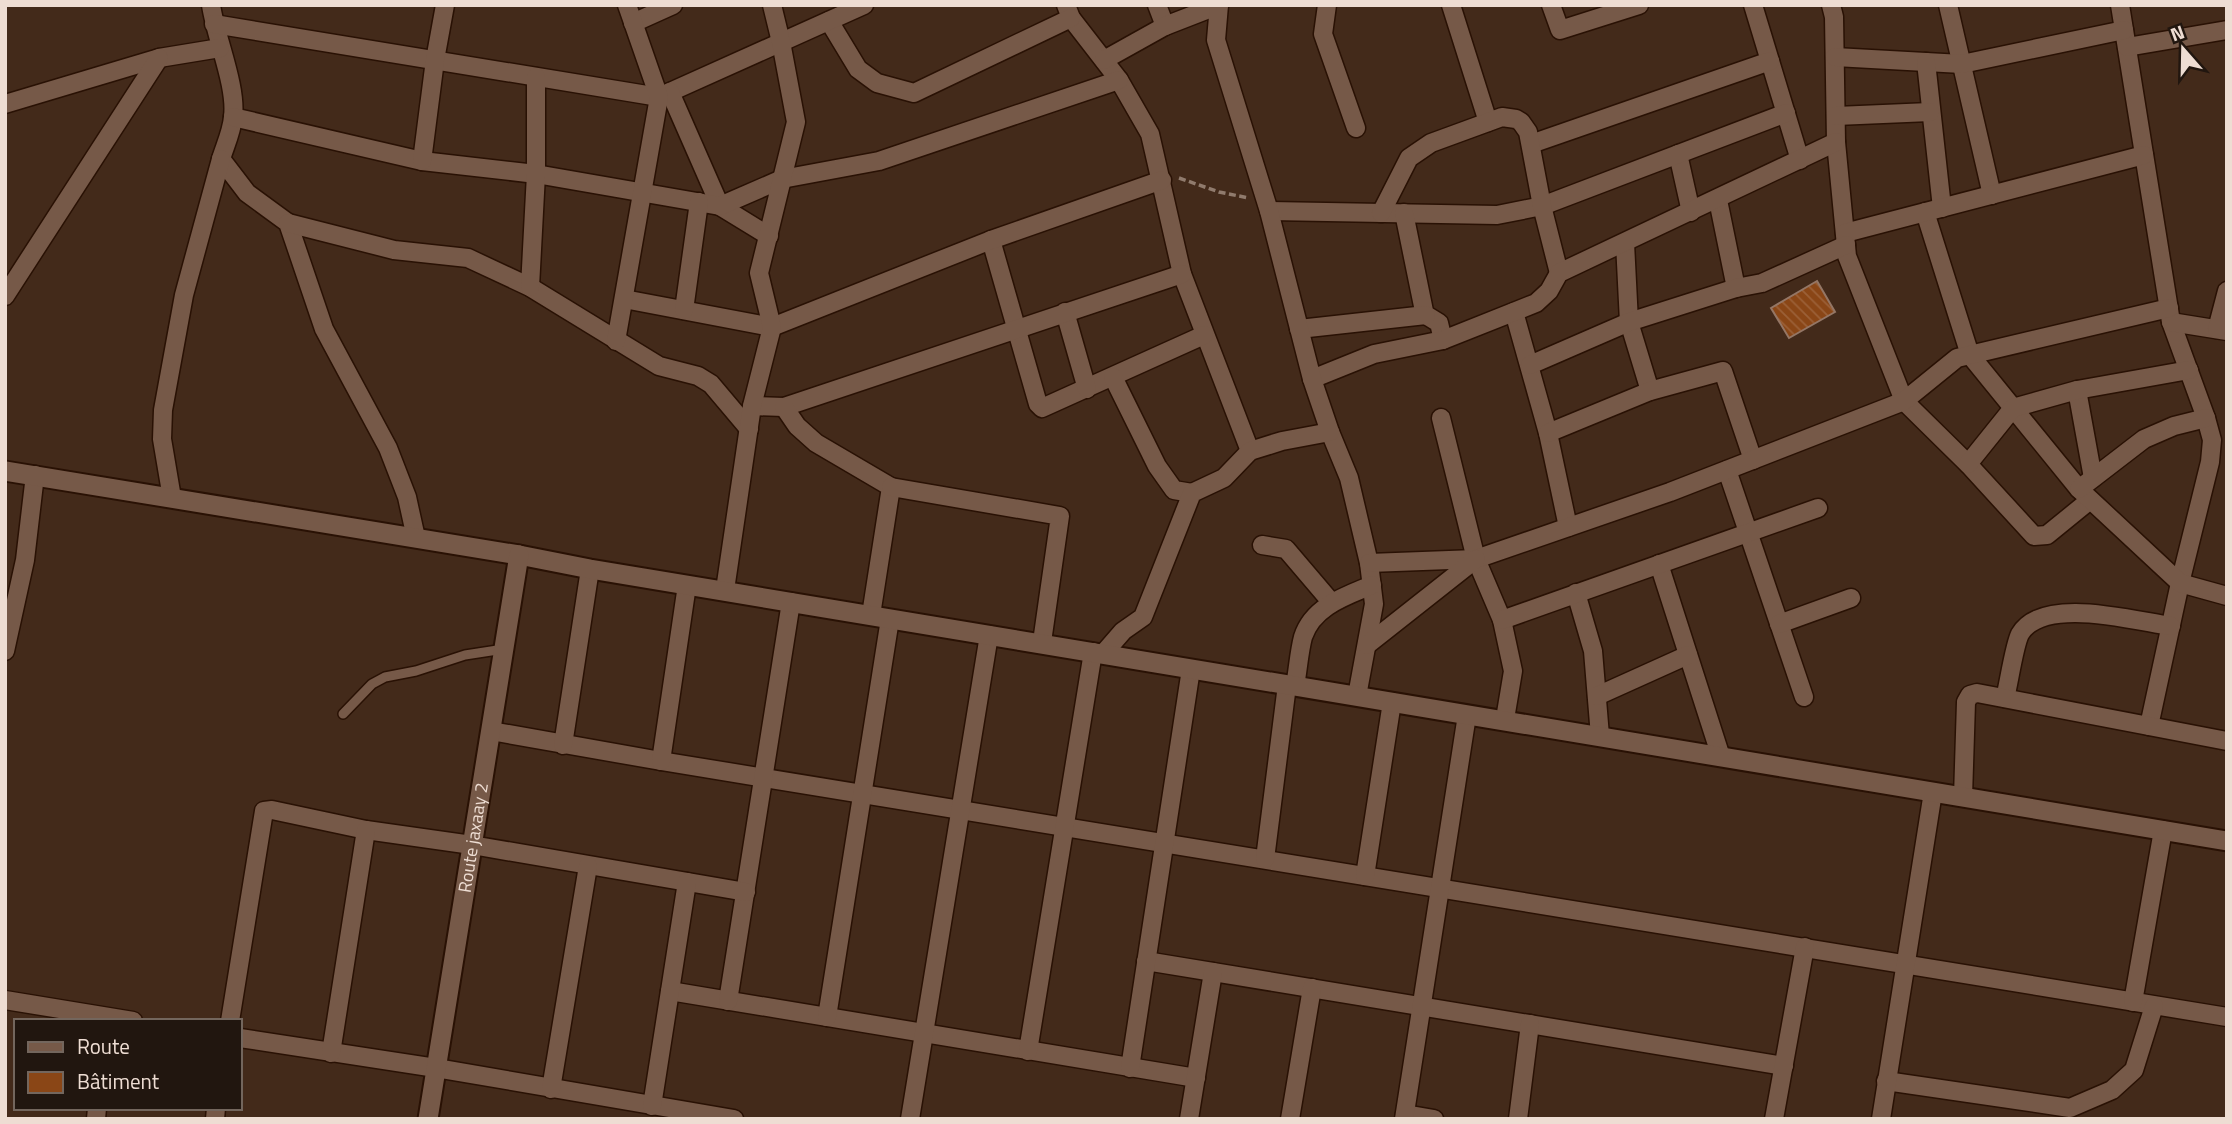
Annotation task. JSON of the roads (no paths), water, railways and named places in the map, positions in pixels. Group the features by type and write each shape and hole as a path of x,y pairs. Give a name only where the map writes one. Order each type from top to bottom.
{"street":[{"path":"173,498 162,439 163,410 184,295 233,117 232,94 211,5"},
{"path":"422,161 435,60 446,5"},
{"path":"626,5 665,94 720,206"},
{"path":"633,23 673,5"},
{"path":"725,590 752,406 772,327 759,273 796,122 772,5"},
{"path":"214,24 536,77 665,94 864,5"},
{"path":"1157,5 1165,26"},
{"path":"1104,60 1165,26 1219,5 1216,40 1267,204 1312,379 1349,478 1369,563 1374,604 1357,696"},
{"path":"1327,5 1323,34 1356,128"},
{"path":"1451,5 1488,122"},
{"path":"1552,5 1560,30 1639,5"},
{"path":"1753,5 1800,160"},
{"path":"1831,5 1835,57 1836,142 1847,256 1904,401 1968,464 2034,536 2047,535 2087,489 2144,439 2174,426 2206,418"},
{"path":"1948,5 1992,195"},
{"path":"2120,5 2170,315 2212,440 2210,462 2149,726"},
{"path":"829,21 858,69 877,83 914,93 1068,12 1119,80 1150,134 1182,274 1250,451"},
{"path":"1835,57 1962,64 2126,38 2227,30"},
{"path":"5,104 159,58 220,48"},
{"path":"5,296 159,58"},
{"path":"1531,144 1770,61"},
{"path":"1926,62 1933,210 1970,355 2013,408 2087,489 2180,583 2227,596"},
{"path":"530,287 536,174 536,77"},
{"path":"720,206 782,178 879,161 1119,80"},
{"path":"616,341 642,191 665,94"},
{"path":"1836,116 1930,112"},
{"path":"1267,204 1381,213 1497,215 1542,206 1786,113"},
{"path":"233,117 422,161 536,174 720,206 769,236"},
{"path":"1381,213 1409,158 1431,142 1502,117 1516,119 1528,132 1542,206 1559,273"},
{"path":"1312,379 1374,354 1443,341 1536,303 1549,291 1559,273 1836,142"},
{"path":"1678,154 1691,212"},
{"path":"1530,365 1629,322 1736,288 1762,283 1845,239 1933,210 2144,155"},
{"path":"221,159 247,193 288,223 394,250 468,258 530,287 659,366 698,376 711,384 749,429"},
{"path":"624,299 772,327 1161,176"},
{"path":"1717,200 1736,288"},
{"path":"684,310 699,202"},
{"path":"1404,213 1426,315"},
{"path":"288,223 324,329 388,448 407,497 416,538"},
{"path":"991,240 1038,404 1042,408 1204,335"},
{"path":"1625,243 1629,322 1650,391"},
{"path":"752,406 784,407 1182,274"},
{"path":"1369,563 1476,559 1568,527 1727,470 1904,401 1957,358 2170,315 2222,330 2227,291"},
{"path":"1065,312 1087,389"},
{"path":"1514,312 1548,433 1568,527"},
{"path":"1300,329 1426,315 1439,323 1443,341"},
{"path":"1548,433 1650,391 1723,370 1753,460"},
{"path":"1968,464 2013,408 2077,390 2189,370"},
{"path":"1113,377 1157,466 1174,490 1192,493 1224,478 1250,451 1282,441 1330,432"},
{"path":"2077,390 2087,489"},
{"path":"784,407 797,426 817,443 891,487 1060,516 1042,642"},
{"path":"1441,418 1476,559 1502,620 1513,671 1505,719"},
{"path":"1727,470 1804,698"},
{"path":"5,471 2227,841"},
{"path":"5,651 25,560 35,475"},
{"path":"827,1017 863,794 891,487"},
{"path":"1028,1051 1064,827 1098,653 1143,617 1192,493"},
{"path":"1502,620 1818,508"},
{"path":"1262,545 1286,550 1332,603"},
{"name":"Route jaxaay 2","path":"428,1119 519,555"},
{"path":"1367,645 1476,559"},
{"path":"1659,564 1721,757"},
{"path":"563,745 590,569"},
{"path":"661,761 687,585"},
{"path":"1265,859 1291,685 1304,635 1315,616 1332,603 1372,585"},
{"path":"1576,593 1593,651 1600,736"},
{"path":"1779,624 1851,598"},
{"path":"728,1000 791,602"},
{"path":"2005,698 2020,635 2032,622 2053,614 2084,613 2171,626"},
{"path":"910,1119 989,635"},
{"path":"1597,696 1688,655"},
{"path":"1130,1068 1191,669"},
{"path":"1963,797 1966,702 1970,695 1977,693 2227,741"},
{"path":"1365,876 1392,702"},
{"path":"1434,1119 1405,1116 1467,715"},
{"path":"491,731 563,745 2227,1017"},
{"path":"1881,1119 1933,792"},
{"path":"230,1019 264,811 272,810 366,830 472,845 746,892"},
{"path":"331,1053 366,830"},
{"path":"2133,1002 2163,830"},
{"path":"551,1089 588,866"},
{"path":"652,1105 687,883"},
{"path":"1774,1119 1805,947"},
{"path":"1146,961 1784,1066"},
{"path":"1189,1119 1213,972"},
{"path":"1290,1119 1312,988"},
{"path":"670,991 1196,1078"},
{"path":"5,1000 111,1019"},
{"path":"1886,1081 2070,1108 2112,1090 2134,1070 2154,1006"},
{"path":"1518,1119 1530,1024"},
{"path":"242,1038 436,1068 652,1105 700,1116 734,1119"}],"lane":[{"path":"343,715 372,684 385,677 416,671 465,655 504,649"}]}
